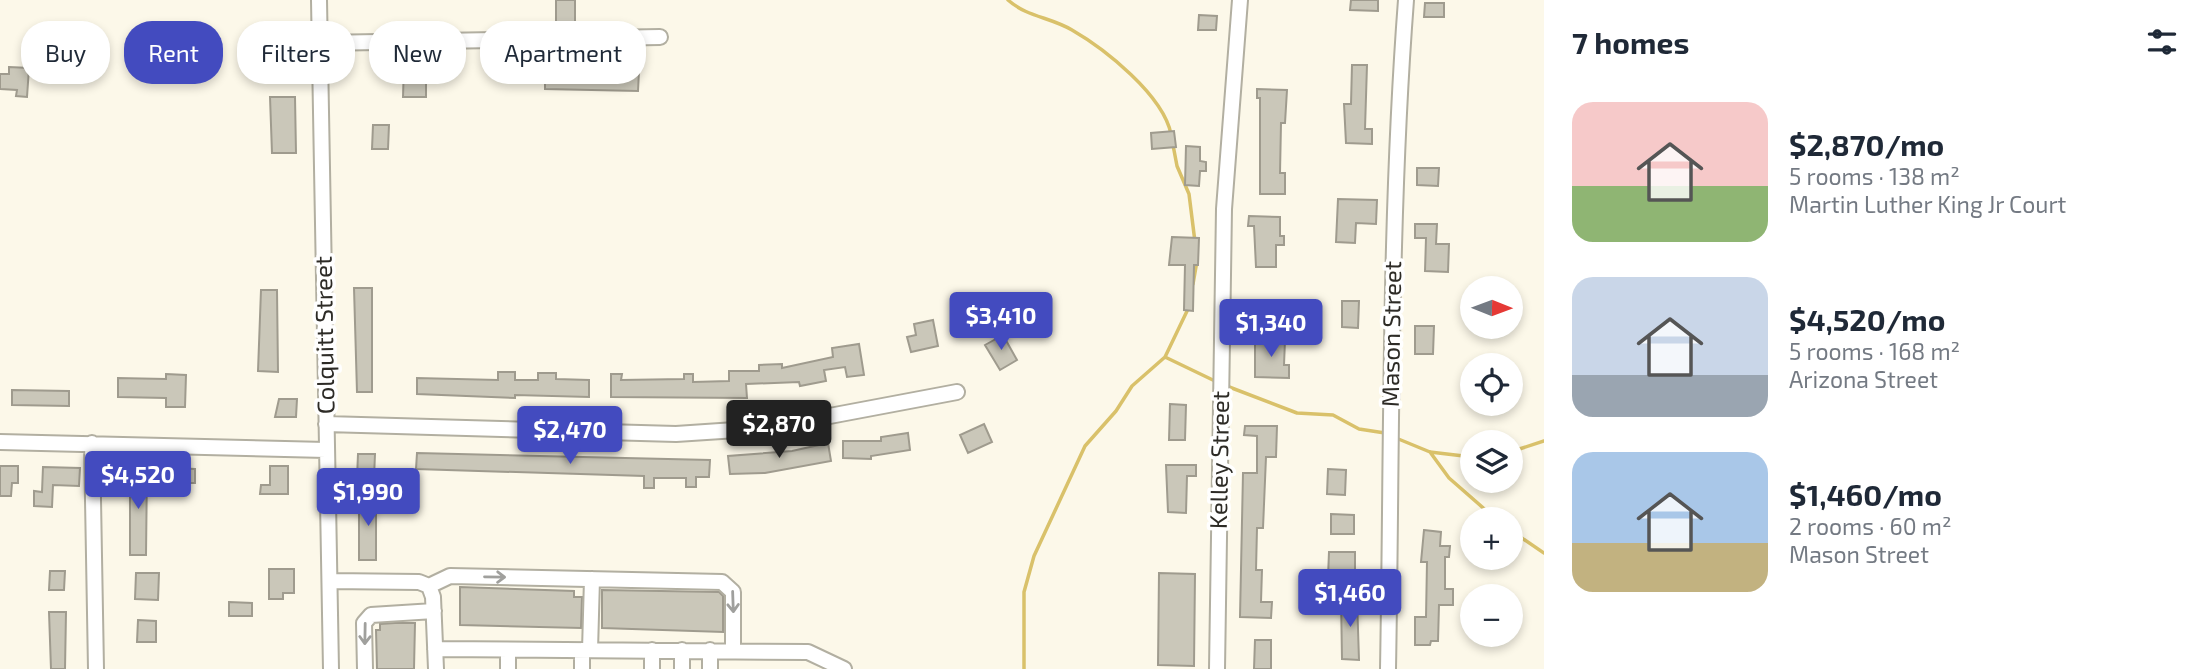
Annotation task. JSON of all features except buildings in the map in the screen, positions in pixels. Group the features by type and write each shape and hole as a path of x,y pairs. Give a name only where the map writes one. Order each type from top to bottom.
{"street":[{"name":"Colquitt Street","path":"319,0 319,21"},
{"name":"Kelley Street","path":"1217,669 1224,209 1240,0"},
{"name":"Mason Street","path":"1388,669 1389,427 1398,107 1406,0"},
{"path":"355,42 660,37"},
{"name":"Colquitt Street","path":"321,84 331,669"},
{"path":"326,424 676,433 766,428 957,392"},
{"path":"0,442 326,450"},
{"path":"92,443 96,669"},
{"path":"330,581 419,582 429,586 450,576 722,582 730,586 733,592 733,650"},
{"path":"582,669 592,579"},
{"path":"429,586 434,611 436,669"},
{"path":"365,669 364,622 371,615 434,611"},
{"path":"435,649 808,652 844,669"},
{"path":"508,650 508,669"},
{"path":"652,650 652,669"},
{"path":"681,669 682,650"},
{"path":"710,650 710,669"}],"waterway":[{"path":"1008,0 1023,10 1072,30 1116,61 1157,104 1171,134"},
{"path":"1173,145 1177,166 1189,194 1195,242"},
{"path":"1193,284 1197,261"},
{"path":"1024,669 1024,592 1034,556 1085,446 1116,411 1132,386 1165,357 1188,309"},
{"path":"1165,357 1217,382"},
{"path":"1224,385 1297,413 1333,415 1359,429 1385,433"},
{"path":"1396,438 1430,452 1460,456"},
{"path":"1523,448 1544,441"},
{"path":"1430,452 1449,478 1482,507"},
{"path":"1523,539 1544,553"}]}
